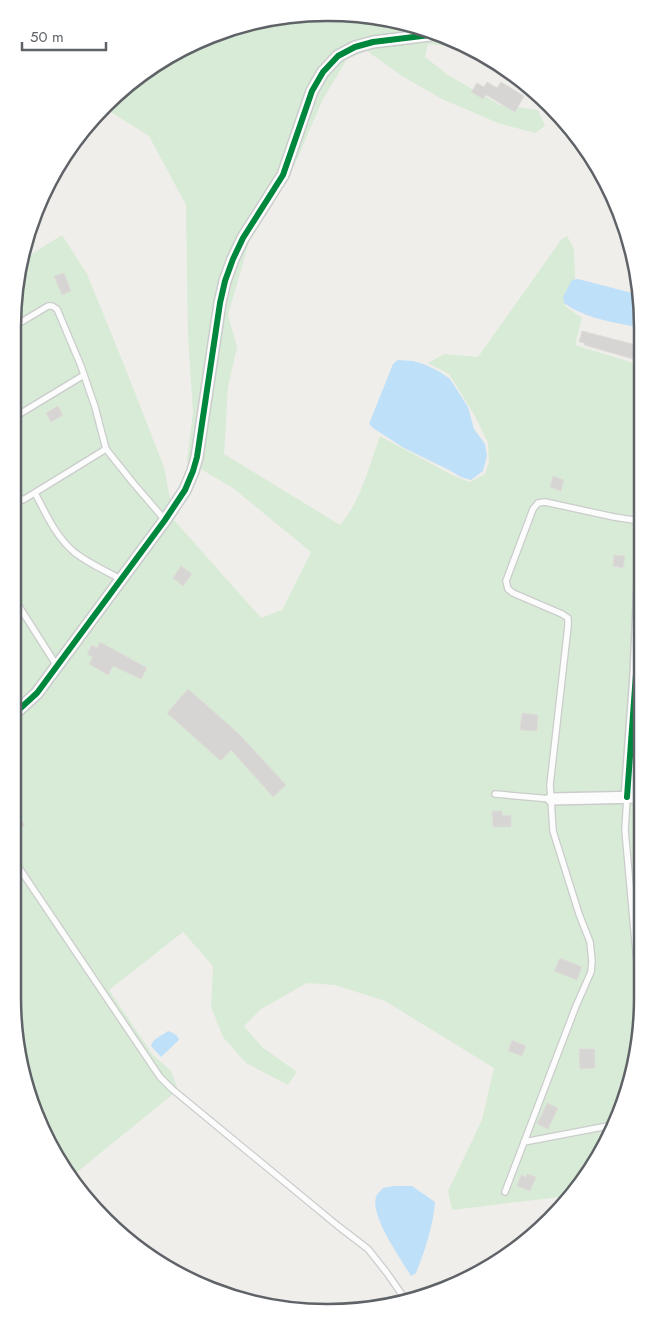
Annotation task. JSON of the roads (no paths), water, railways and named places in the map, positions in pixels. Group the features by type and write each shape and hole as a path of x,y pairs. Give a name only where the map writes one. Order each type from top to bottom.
{"street":[{"path":"21,708 37,693 165,520 185,490 193,472 196,457 225,281 243,238 283,176 312,91 323,72 338,56 355,47 373,42 420,36"},
{"path":"627,797 634,701"},
{"path":"551,799 634,797"}],"lane":[{"path":"21,322 48,306 57,309 84,375 106,449 165,520"},
{"path":"21,413 84,375"},
{"path":"21,498 23,500 106,449"},
{"path":"35,493 52,525 72,551 121,580"},
{"path":"505,1192 576,1006 591,972 592,961 590,942 579,914 553,831 550,786 568,618 513,593 508,589 506,581 532,509 538,503 545,502 634,520"},
{"path":"21,610 57,666"},
{"path":"495,794 551,799"},
{"path":"627,797 625,830 634,930"},
{"path":"21,871 160,1076 172,1089 368,1250 402,1294"},
{"path":"524,1142 605,1127"}],"water":[{"path":"578,279 632,293 634,327 610,322 582,313 564,303 563,297 572,280"},
{"path":"398,360 413,361 440,372 450,379 468,407 474,429 485,444 487,456 483,471 471,480 461,477 404,448 369,424 393,364"},
{"path":"168,1031 176,1035 179,1040 161,1057 151,1046 156,1039"},
{"path":"412,1186 435,1202 425,1247 416,1273 411,1276 382,1226 375,1205 376,1197 383,1188"}]}
